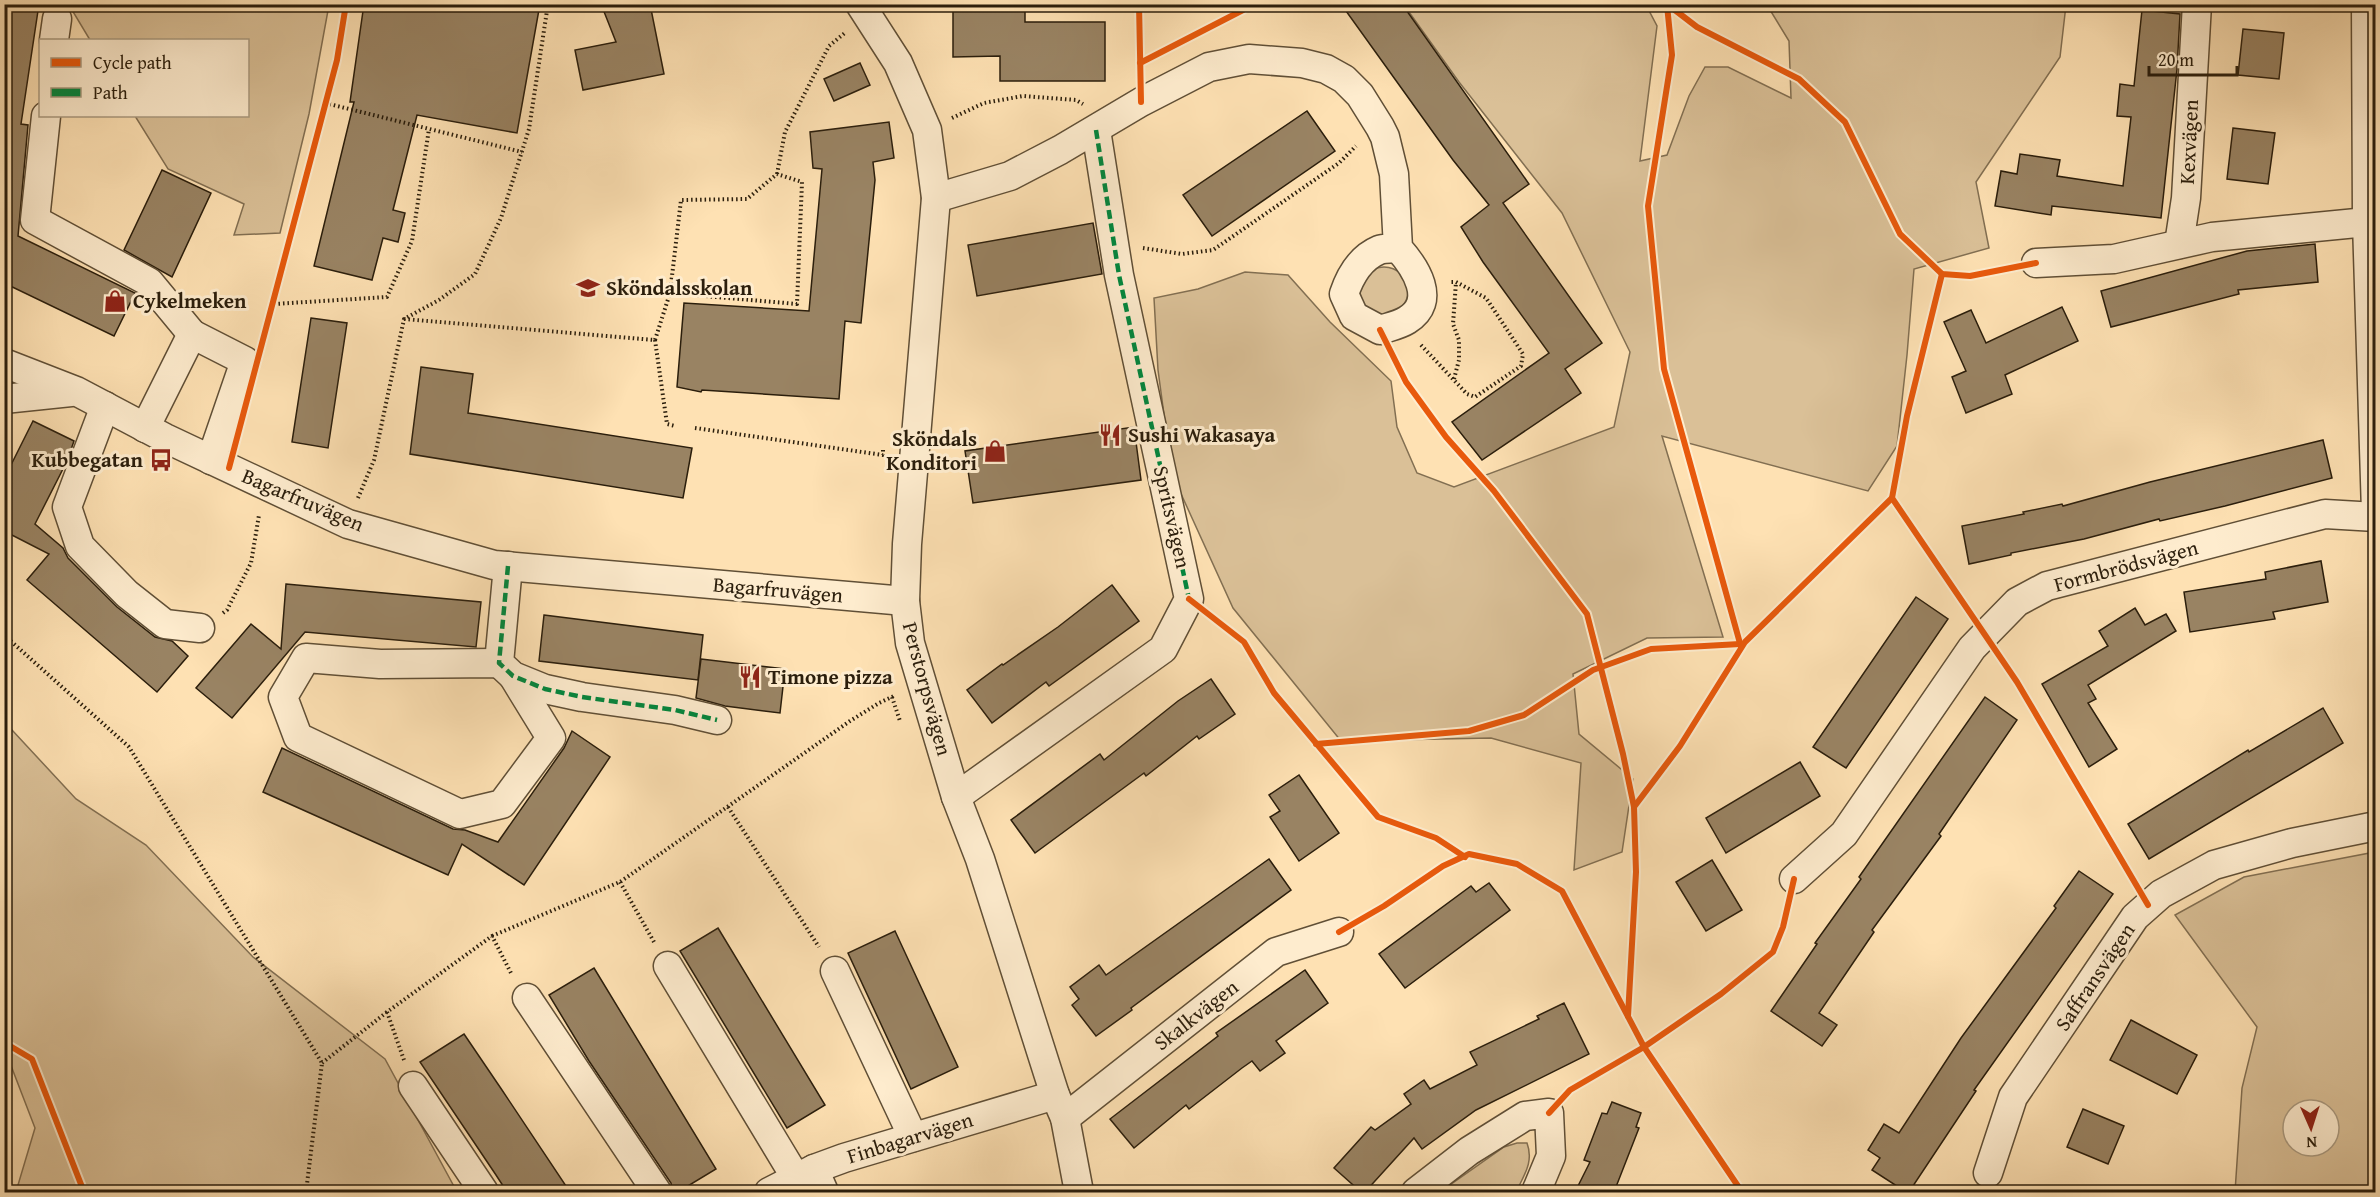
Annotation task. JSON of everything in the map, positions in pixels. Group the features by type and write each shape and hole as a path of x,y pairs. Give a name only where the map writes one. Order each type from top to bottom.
{"street":[{"name":"Kexvägen","path":"2179,244 2186,198 2197,4"},
{"path":"2366,4 2367,222 2376,512"},
{"name":"Perstorpsvägen","path":"863,9 898,63 927,130 936,198 907,544 906,601 910,643 956,798 980,859 1060,1106 1079,1192"},
{"path":"936,198 1010,176 1091,117 1141,102 1209,67 1249,58 1302,63 1326,69 1344,79 1360,95 1380,127 1385,137 1394,174 1398,248"},
{"path":"46,117 35,220 149,282 192,334 245,361 211,460"},
{"name":"Spritsvägen","path":"956,798 1163,649 1190,599 1119,275 1091,117"},
{"path":"2036,263 2114,259 2212,237 2367,222"},
{"path":"145,428 192,334"},
{"name":"Bagarfruvägen","path":"4,363 76,391 145,428 348,524 494,565 906,601"},
{"path":"4,399 76,391"},
{"path":"105,406 68,507 80,546 127,594 165,624 200,628"},
{"name":"Formbrödsvägen","path":"1794,879 1844,834 1972,648 2017,602 2047,586 2325,514 2376,517"},
{"path":"508,566 506,669 551,738 502,804 460,814 298,737 283,697 306,658 380,664 506,669 545,688 582,698 675,710 717,720"},
{"name":"Saffransvägen","path":"1988,1173 2013,1097 2135,917 2148,905 2161,894 2214,865 2292,843 2376,826"},
{"name":"Skalkvägen","path":"1060,1106 1276,952 1339,932"},
{"path":"668,966 812,1180"},
{"path":"835,971 914,1137"},
{"path":"527,998 657,1192"},
{"path":"413,1086 484,1192"},
{"name":"Finbagarvägen","path":"769,1192 812,1180 914,1137 1060,1106"},
{"path":"1416,1192 1469,1151 1525,1116 1549,1113 1551,1156 1536,1192"}],"path":[{"path":"348,524 374,460 404,319 439,300 475,274 501,218 529,129 548,4"},
{"path":"675,426 667,424 655,340 670,293 681,200 747,199 777,174 785,132 829,46 863,9"},
{"path":"323,114 328,93"},
{"path":"927,130 984,103 1023,96 1076,100 1091,117"},
{"path":"325,104 522,152"},
{"path":"1114,244 1182,254 1213,249 1339,162 1380,127"},
{"path":"274,304 387,297 412,241 429,129"},
{"path":"670,293 797,304 802,182 777,174"},
{"path":"1454,380 1459,360 1459,340 1453,324 1456,282"},
{"path":"271,315 276,294"},
{"path":"404,319 655,340"},
{"path":"695,428 883,455 884,444"},
{"path":"200,628 227,610 251,563 257,519 273,489"},
{"path":"4,635 129,747 322,1064 306,1192"},
{"path":"322,1064 387,1012 492,936 620,882 879,703 923,685"},
{"path":"728,807 835,971"},
{"path":"620,882 668,966"},
{"path":"492,936 527,998"},
{"path":"387,1012 413,1086"}],"shaded area":[{"path":"69,5 329,5 309,114 280,233 234,235 244,204 168,169 136,117 249,117 249,39 89,39"},
{"path":"1404,5 1646,5 1657,26 1640,161 1667,155 1689,96 1705,67 1728,67 1791,98 1789,41 1767,5 2066,5 2060,57 1976,182 1989,248 1914,269 1897,446 1868,491 1662,436 1723,637 1647,638 1573,674 1579,734 1633,779 1622,852 1574,870 1581,763 1491,738 1341,741 1233,608 1172,474 1158,370 1154,298 1198,289 1245,272 1288,275 1330,322 1391,381 1397,427 1417,473 1454,487 1614,427 1630,352 1562,213 1459,82"},
{"path":"1384,267 1401,274 1408,291 1401,308 1384,315 1367,308 1360,291 1367,274"},
{"path":"12,730 76,799 146,845 253,957 385,1059 457,1192 19,1192 18,1185 35,1128 5,1050 4,732"},
{"path":"2375,852 2375,1192 2235,1192 2242,1088 2257,1027 2175,915 2244,877"},
{"path":"1527,1143 1529,1162 1516,1192 1440,1192 1504,1147"}],"building":[{"path":"4,4 39,4 21,124 28,125 18,236 135,293 114,336 4,283"},
{"path":"364,4 540,4 517,133 417,115 393,210 405,213 398,242 383,238 372,280 314,266 354,102 350,102"},
{"path":"601,4 650,4 664,74 583,90 575,50 616,42"},
{"path":"953,4 1025,4 1025,22 1105,22 1105,81 1000,81 1000,56 953,57"},
{"path":"1341,4 1402,4 1529,184 1503,203 1602,343 1565,369 1581,393 1482,460 1452,422 1549,353 1483,262 1461,227 1489,205 1453,160"},
{"path":"2142,10 2180,14 2177,69 2161,218 2052,206 2051,215 1995,206 2001,171 2017,174 2020,154 2060,160 2057,176 2123,186 2131,117 2117,116 2120,84 2134,86"},
{"path":"2243,29 2284,33 2279,79 2238,75"},
{"path":"860,63 870,85 834,101 824,79"},
{"path":"1307,111 1335,151 1212,236 1183,195"},
{"path":"889,122 894,158 873,162 875,180 861,323 845,321 839,399 702,390 701,392 677,387 684,303 809,311 822,169 813,168 810,132"},
{"path":"2233,128 2275,133 2268,184 2227,179"},
{"path":"162,170 211,193 172,277 124,250"},
{"path":"1093,223 1102,274 977,296 968,245"},
{"path":"2315,244 2318,282 2238,290 2239,294 2111,327 2101,291 2247,251"},
{"path":"2062,307 2078,341 2005,375 2012,394 1966,413 1952,377 1966,371 1944,322 1971,310 1986,343"},
{"path":"311,318 347,323 328,448 292,442"},
{"path":"421,367 473,374 468,413 692,448 683,498 410,454"},
{"path":"33,421 74,441 67,461 35,524 63,548 68,558 117,607 155,637 172,641 188,656 157,692 27,580 49,554 4,531 4,479"},
{"path":"1134,427 1141,480 973,503 965,451"},
{"path":"2323,440 2332,478 2225,506 2160,521 2159,519 2084,539 2011,553 2011,555 1969,564 1962,526 2062,504 2063,506 2150,482"},
{"path":"2321,561 2328,602 2273,612 2275,619 2190,632 2184,592 2266,579 2265,572"},
{"path":"286,584 481,602 476,647 305,632 232,718 196,688 251,624 281,649"},
{"path":"1112,585 1139,621 1049,686 1046,682 992,723 967,690 1058,627"},
{"path":"1916,597 1948,619 1846,768 1813,747"},
{"path":"2135,608 2145,625 2166,614 2176,631 2088,685 2096,699 2088,703 2117,749 2089,767 2042,684 2108,646 2099,631"},
{"path":"544,615 703,635 698,680 539,661"},
{"path":"701,659 785,669 780,713 725,706 696,698"},
{"path":"1211,679 1235,714 1199,739 1197,736 1146,776 1144,773 1035,853 1011,820 1100,754 1104,760 1178,701"},
{"path":"1985,697 2017,720 1939,834 1941,836 1872,930 1874,932 1819,1013 1837,1025 1822,1046 1771,1011 1817,944 1815,943 1861,879 1859,877"},
{"path":"2323,708 2343,743 2149,859 2128,824 2248,750 2249,752"},
{"path":"572,731 610,757 524,885 462,844 448,875 263,792 282,748 453,829 465,830 498,842 564,748"},
{"path":"1800,762 1820,796 1726,853 1706,818"},
{"path":"1299,775 1339,833 1299,861 1270,817 1280,811 1269,795"},
{"path":"1269,859 1291,890 1096,1036 1072,1005 1079,999 1070,987 1099,965 1106,975"},
{"path":"1712,860 1742,910 1706,931 1676,882"},
{"path":"2079,871 2113,894 1974,1090 1976,1091 1909,1192 1906,1192 1872,1170 1880,1158 1868,1150 1884,1124 1899,1133 1961,1038 2056,908 2054,906"},
{"path":"1489,883 1510,910 1405,988 1379,954 1471,886 1476,892"},
{"path":"718,928 825,1105 787,1128 680,951"},
{"path":"895,931 958,1067 911,1089 848,953"},
{"path":"594,968 716,1169 678,1192 673,1192 671,1183 589,1061 549,995"},
{"path":"1305,970 1328,1003 1276,1041 1285,1053 1260,1071 1252,1061 1189,1109 1186,1105 1134,1148 1110,1119 1218,1036 1216,1033"},
{"path":"1564,1003 1589,1054 1476,1110 1422,1149 1414,1138 1365,1192 1361,1192 1334,1168 1371,1127 1375,1130 1411,1104 1404,1094 1424,1080 1430,1089 1477,1065 1470,1052 1539,1019 1537,1016"},
{"path":"2131,1020 2197,1055 2177,1094 2110,1060"},
{"path":"464,1034 570,1192 507,1192 420,1062"},
{"path":"1612,1102 1641,1113 1636,1127 1639,1128 1614,1192 1575,1192 1590,1162 1584,1160 1602,1113 1607,1114"},
{"path":"2083,1109 2124,1126 2108,1164 2067,1147"}],"marked path":[{"path":"1096,130 1119,275 1189,599"},
{"path":"508,566 499,663 513,676 545,689 582,697 675,710 717,720"}],"cycle path":[{"path":"229,468 337,60 346,4"},
{"path":"1139,4 1141,102"},
{"path":"1140,63 1243,10 1247,4"},
{"path":"1667,4 1697,27 1799,79 1845,122 1900,234 1942,274 1970,276 2036,263"},
{"path":"1667,5 1672,55 1648,206 1664,369 1741,647"},
{"path":"1942,274 1907,416 1892,498 2017,682 2148,905"},
{"path":"1380,330 1406,382 1446,437 1494,491 1587,614 1623,754 1634,807"},
{"path":"1628,1016 1636,872 1634,807 1680,746 1745,642 1892,498"},
{"path":"1189,599 1244,642 1274,693 1378,817 1436,838 1465,857"},
{"path":"1316,744 1469,731 1524,715 1593,670 1651,649 1740,644"},
{"path":"1339,932 1384,906 1443,866 1469,854 1517,864 1562,891 1644,1047 1742,1192"},
{"path":"1549,1113 1570,1090 1644,1047 1721,994 1773,952 1783,927 1794,879"},
{"path":"4,1047 10,1046 32,1059 84,1192"}],"place":[{"name":"Sköndalsskolan","path":"588,288"},
{"name":"Cykelmeken","path":"115,301"},
{"name":"Sushi Wakasaya","path":"1110,435"},
{"name":"Sköndals Konditori","path":"995,451"},
{"name":"Kubbegatan","path":"161,460"},
{"name":"Timone pizza","path":"750,677"}]}
